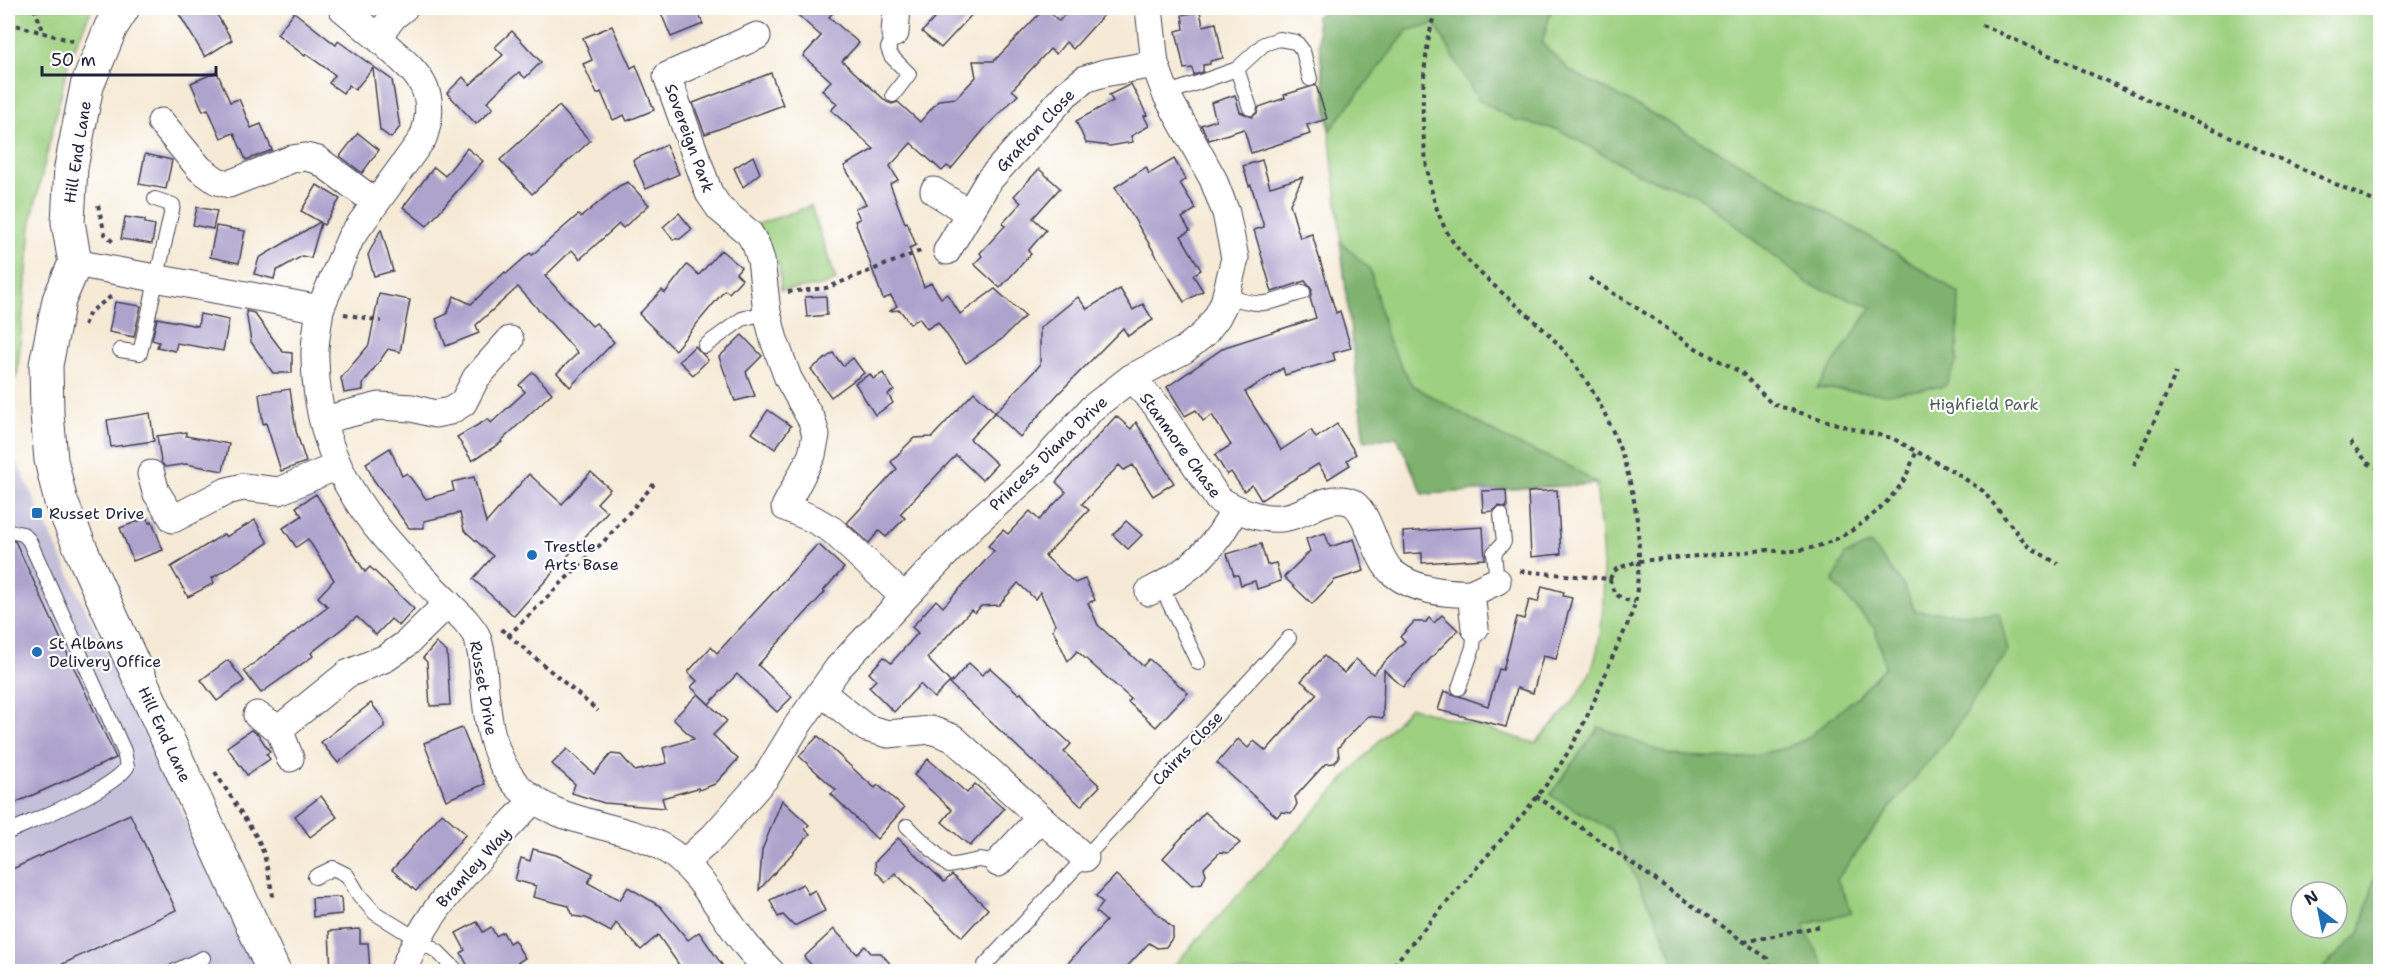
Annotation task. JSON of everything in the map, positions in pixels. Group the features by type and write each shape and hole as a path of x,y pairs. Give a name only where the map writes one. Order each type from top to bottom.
{"street":[{"name":"Hill End Lane","path":"123,8 111,27 87,86 71,167 68,222 75,263 59,300 46,365 51,460 61,502 86,561 274,972"},
{"name":"Russet Drive","path":"342,8 378,37 418,76 430,101 430,119 423,138 351,237 320,309 315,357 317,394 337,466 357,502 378,532 465,620 476,635 482,657 493,743 515,783 534,799 565,816 637,837 663,847 685,862 747,946 771,972"},
{"path":"378,37 394,16 404,8"},
{"name":"Princess Diana Drive","path":"685,862 713,837 766,777 797,726 838,668 973,525 1042,464 1092,408 1131,378 1184,350 1204,334 1217,317 1226,296 1234,258 1227,213 1213,179 1166,94 1155,64 1149,8"},
{"name":"Sovereign Park","path":"757,36 667,76 709,193 720,209 749,233 756,245 773,303 788,378 812,421 816,435 812,454 785,507 832,530 904,597"},
{"name":"Grafton Close","path":"947,251 989,180 1066,94 1085,79 1104,73 1155,64"},
{"path":"161,122 200,169 217,181 229,183 292,159 305,157 318,160 375,202"},
{"path":"934,191 969,213"},
{"path":"75,263 320,309"},
{"path":"323,420 379,406 412,408 435,414 450,411 463,403 476,378 510,340"},
{"name":"Stanmore Chase","path":"1131,378 1156,405 1218,499 1234,510 1271,518 1288,517 1328,501 1349,501 1361,511 1382,559 1393,573 1409,582 1437,591 1471,593 1497,581"},
{"path":"150,474 174,530 227,490 243,488 279,491 337,466"},
{"name":"Stanmore Chase","path":"1155,589 1191,566 1211,548 1226,527 1234,510"},
{"path":"1471,593 1475,628"},
{"path":"290,758 268,722 347,674 386,658 406,644 448,603"},
{"path":"821,692 866,728 888,734 931,730 953,738 1085,858"},
{"name":"Bramley Way","path":"403,972 416,939 433,912 534,799"},
{"path":"998,863 1040,818"}],"lane":[{"path":"893,95 909,74 891,56 888,48 896,20"},
{"path":"1166,94 1237,69 1264,44 1279,39 1296,42 1303,51 1310,79"},
{"path":"1237,69 1250,108"},
{"path":"120,350 140,353 157,278 173,205 154,199"},
{"path":"1226,296 1250,304 1264,305 1303,292"},
{"path":"705,346 742,319 773,303"},
{"path":"1497,581 1494,553 1504,542 1501,515"},
{"path":"8,531 23,534 29,540 124,751 127,767 121,775 104,787 8,832"},
{"path":"1155,589 1198,663"},
{"path":"1459,688 1473,647 1475,628"},
{"name":"Cairns Close","path":"985,965 1289,638"},
{"path":"907,826 949,866 979,860 998,863"},
{"path":"315,877 333,868 347,875 359,896 375,913 438,952 459,972"},
{"path":"173,972 203,958"}],"path":[{"path":"34,8 43,31"},
{"path":"1388,972 1514,825 1561,764 1593,705 1635,602 1639,561 1637,519 1622,453 1584,376 1557,343 1473,264 1453,242 1438,213 1430,186 1424,137 1429,39 1436,8"},
{"path":"8,22 43,31 101,51"},
{"path":"1982,25 2380,204"},
{"path":"773,303 826,288 928,248 947,251"},
{"path":"1589,278 1690,345 1742,373 1772,404 1842,426 1892,438 1956,473 1983,491 2028,546 2058,564"},
{"path":"81,332 90,312 114,294"},
{"path":"320,309 381,321"},
{"path":"2134,465 2176,374"},
{"path":"2350,442 2369,464 2380,470"},
{"path":"1635,602 1622,600 1615,594 1610,579 1612,572 1618,568 1639,561 1767,550 1787,553 1833,542 1864,523 1900,485 1916,453"},
{"path":"508,636 607,538 654,484"},
{"path":"1497,581 1508,570 1610,579"},
{"path":"476,635 496,624 598,711"},
{"path":"213,769 258,839 264,854 275,908"},
{"path":"1536,796 1767,958 1773,972"},
{"path":"1744,942 1821,926"}],"shaded area":[{"path":"8,442 38,508 257,971 8,971"}],"green space":[{"path":"8,8 92,8 69,60 32,217 17,377 8,380"},
{"name":"Highfield Park","path":"1334,8 2380,8 2380,971 1168,972 1410,707 1535,743 1565,711 1589,675 1601,632 1603,607 1601,530 1596,484 1423,494 1397,437 1364,441 1316,16"},
{"path":"1334,8 1552,8 1542,43 1570,71 1642,108 1879,242 1959,293 1957,361 1945,386 1886,394 1817,388 1872,307 1809,284 1697,195 1643,176 1559,130 1515,120 1478,100 1435,24 1408,30 1330,130 1316,16"},
{"path":"811,206 836,280 821,286 781,290 779,263 774,263 755,225"},
{"path":"1340,241 1370,269 1388,341 1412,385 1506,439 1575,469 1597,484 1423,494 1397,437 1364,441"},
{"path":"1871,544 1904,586 1915,611 1999,613 2008,651 1955,729 1891,807 1837,879 1852,912 1803,925 1827,971 1678,971 1657,920 1611,830 1550,795 1599,727 1670,755 1737,759 1785,748 1806,739 1858,696 1885,666 1875,629 1833,582 1845,555"},
{"path":"2380,858 2380,971 2319,971 2360,933"}],"building":[{"path":"190,8 213,8 232,40 205,57 179,14"},
{"path":"659,8 696,8 703,24 671,37"},
{"path":"790,8 837,8 829,17 859,43 842,61 887,102 892,104 898,102 920,122 939,100 956,98 976,77 973,61 994,61 1045,8 1059,21 1071,8 1110,8 1073,49 1066,42 1056,54 1050,49 1012,90 1018,95 986,127 951,169 947,166 942,171 911,143 890,166 898,180 890,184 916,245 909,248 924,287 931,283 941,298 947,294 960,314 995,289 1025,316 1002,339 966,363 938,322 927,329 919,318 910,324 900,310 890,311 897,306 891,296 883,299 855,221 860,219 855,208 866,204 844,166 874,149 831,110 837,104 822,90 831,81 803,56 821,36"},
{"path":"944,8 978,8 941,48 922,32"},
{"path":"1200,11 1203,26 1216,23 1223,58 1203,65 1203,72 1194,75 1192,68 1184,69 1176,31 1184,29 1182,15"},
{"path":"294,12 336,45 338,41 392,80 400,127 391,138 380,130 373,68 355,90 349,85 343,93 329,83 335,75 306,54 305,56 277,34"},
{"path":"612,26 631,68 636,65 654,110 627,121 624,115 613,120 601,92 597,94 583,64 592,60 583,38"},
{"path":"512,31 541,62 525,78 519,72 502,87 487,102 493,108 476,124 447,93 463,77 470,85 503,55 495,47"},
{"path":"217,72 230,102 239,99 251,128 261,124 272,150 246,160 234,133 221,138 208,109 203,111 191,83"},
{"path":"771,73 783,105 705,134 693,103"},
{"path":"1131,84 1147,115 1144,116 1149,126 1131,136 1133,142 1110,146 1086,143 1076,121 1113,101 1109,95"},
{"path":"1316,85 1327,119 1307,125 1310,134 1251,153 1244,129 1209,140 1201,125 1216,120 1211,103 1235,95 1240,112 1252,117 1257,113 1259,107 1285,98 1284,95"},
{"path":"559,106 590,141 532,194 500,160"},
{"path":"358,133 379,150 362,173 340,156"},
{"path":"666,145 679,174 646,189 633,160"},
{"path":"467,148 483,161 427,226 403,207 434,167 445,176"},
{"path":"145,154 172,160 166,189 139,184"},
{"path":"753,156 760,173 743,187 734,168"},
{"path":"1174,159 1186,179 1180,183 1196,209 1182,218 1190,231 1181,236 1201,270 1193,275 1203,291 1184,302 1115,187 1146,167 1149,174"},
{"path":"1262,160 1270,187 1303,177 1290,204 1300,238 1312,234 1336,313 1340,311 1351,348 1333,353 1335,360 1285,375 1283,368 1245,392 1281,450 1311,430 1316,438 1337,424 1356,454 1347,460 1350,465 1328,479 1318,464 1261,500 1252,485 1244,491 1231,472 1227,475 1215,455 1231,445 1212,415 1203,421 1196,410 1185,416 1167,387 1225,347 1316,318 1310,298 1312,290 1305,281 1272,292 1254,230 1264,227 1243,166"},
{"path":"1039,169 1060,188 1033,218 1046,230 1028,251 1031,254 1000,288 974,264 982,256 980,253 1005,226 1002,224 1021,203 1014,196"},
{"path":"628,182 649,205 623,228 619,224 580,259 572,250 545,276 592,326 596,323 614,342 570,387 557,373 578,353 518,287 476,325 479,333 446,346 436,319 447,314 454,296 471,304 505,272 506,274 530,253 532,255 578,215 581,217 619,186"},
{"path":"317,185 340,199 324,225 321,223 311,258 302,256 276,271 274,279 254,274 259,258 320,222 301,211"},
{"path":"197,207 217,211 213,229 193,225"},
{"path":"679,213 692,229 680,239 673,239 663,227"},
{"path":"125,217 145,220 145,223 155,225 152,244 121,239"},
{"path":"216,226 245,231 239,263 210,257"},
{"path":"381,229 393,271 374,276 368,255"},
{"path":"721,250 741,267 736,273 742,279 729,293 725,290 675,350 639,314 662,290 665,293 687,265 699,275"},
{"path":"1120,289 1133,310 1143,304 1153,320 1128,336 1123,328 1057,395 1020,437 995,413 1040,365 1040,328 1078,297 1087,309"},
{"path":"379,294 410,300 400,352 388,349 363,384 363,390 344,393 341,378 369,345"},
{"path":"826,296 827,315 807,317 805,297"},
{"path":"115,302 141,306 134,337 109,332"},
{"path":"246,311 254,313 283,352 292,353 292,373 273,373 251,342"},
{"path":"200,314 229,320 223,351 177,343 175,351 157,347 159,342 152,340 157,318 198,326"},
{"path":"742,335 762,356 746,372 755,396 735,401 719,357"},
{"path":"695,346 708,360 693,375 679,361"},
{"path":"833,353 843,366 853,358 864,373 831,397 811,369"},
{"path":"533,372 552,393 502,442 472,461 457,437 488,419 491,423 525,392 519,385"},
{"path":"883,373 894,390 888,394 893,403 875,415 855,383 870,374 873,379"},
{"path":"290,389 296,431 306,462 281,471 266,423 263,424 259,394"},
{"path":"974,392 995,412 970,439 997,464 982,480 956,455 900,514 905,518 886,537 879,531 869,543 847,523 897,469 891,462 903,449 914,438 932,437"},
{"path":"768,410 791,426 775,449 752,433"},
{"path":"150,413 154,441 111,447 107,420"},
{"path":"1116,416 1131,429 1136,422 1174,483 1153,496 1133,465 1124,470 1119,465 1082,504 1089,510 1045,556 1075,583 1085,579 1095,600 1088,603 1098,625 1143,666 1149,659 1188,693 1156,727 1128,702 1131,699 1077,651 1068,661 1053,630 1055,624 1040,592 1035,599 1018,583 999,605 981,606 975,613 971,610 927,658 950,682 934,698 920,684 894,712 869,687 876,680 869,673 884,657 891,663 918,633 912,627 936,600 943,607 994,551 988,546 1003,530 1008,534 1030,511 1039,520 1066,492 1056,482"},
{"path":"186,432 186,436 229,444 223,471 186,464 165,467 161,462 157,436"},
{"path":"390,448 402,476 407,473 426,499 454,491 452,482 474,477 486,523 529,474 562,504 591,472 610,489 597,503 607,512 514,616 473,579 493,556 464,530 460,513 424,521 424,528 409,528 373,479 366,463"},
{"path":"1506,490 1507,508 1499,506 1493,511 1483,512 1482,491"},
{"path":"1557,490 1561,554 1531,557 1528,492"},
{"path":"316,494 365,572 370,567 414,609 399,626 391,619 376,635 357,617 311,653 313,656 261,693 244,671 328,607 318,597 334,580 308,539 296,547 283,528 302,516 296,507"},
{"path":"147,518 149,523 152,521 163,550 133,561 120,528"},
{"path":"255,520 268,543 212,578 214,583 188,597 171,567 224,534 226,537"},
{"path":"1126,521 1142,535 1128,549 1113,535"},
{"path":"1483,527 1485,559 1422,563 1422,553 1404,554 1403,532"},
{"path":"1325,533 1330,547 1354,539 1364,571 1335,580 1312,604 1284,577 1310,551 1306,539"},
{"name":"St Albans Delivery Office","path":"8,540 15,541 116,758 8,806"},
{"path":"1261,544 1267,565 1276,563 1281,581 1257,589 1255,581 1241,585 1238,575 1234,575 1227,554"},
{"path":"819,545 844,568 758,665 792,697 777,712 737,674 709,704 691,687 697,681 688,672 711,647 717,653"},
{"path":"1542,586 1564,592 1563,596 1572,598 1556,659 1543,656 1533,693 1517,688 1506,727 1438,710 1444,691 1488,706 1499,669 1503,670 1517,617 1524,619 1529,600 1538,602"},
{"path":"1442,615 1458,630 1403,687 1384,670 1383,718 1368,716 1344,741 1338,748 1339,758 1334,763 1325,764 1295,797 1297,804 1292,813 1281,812 1277,817 1217,763 1238,739 1248,748 1254,741 1266,751 1317,694 1301,681 1324,656 1344,673 1356,659 1373,674 1405,641 1400,637 1414,622 1426,622 1429,618 1434,623"},
{"path":"436,643 447,652 450,705 430,706 427,662 423,658"},
{"path":"228,660 244,681 217,701 201,680"},
{"path":"969,663 982,675 990,668 1019,694 1021,693 1041,716 1071,744 1064,752 1100,786 1081,806 950,684"},
{"path":"698,694 727,721 713,735 738,759 715,784 662,798 665,808 604,803 572,793 575,784 552,764 567,749 594,774 611,754 621,755 635,771 667,763 663,748 694,739 673,719"},
{"path":"371,703 384,720 384,727 338,763 321,742"},
{"path":"462,728 485,784 446,800 424,743"},
{"path":"251,730 258,734 270,752 266,754 270,759 247,775 227,747"},
{"path":"818,736 875,788 878,785 904,808 877,839 831,794 836,790 799,756"},
{"path":"928,759 967,793 975,784 1004,809 970,846 942,822 952,810 914,775"},
{"path":"321,796 337,817 310,837 295,816"},
{"path":"782,800 809,825 805,829 810,834 759,890 762,850"},
{"path":"1205,812 1240,843 1228,853 1220,852 1204,868 1206,874 1202,883 1192,885 1163,858"},
{"path":"442,813 466,834 416,891 392,870"},
{"path":"130,814 176,910 46,972 8,972 8,871"},
{"path":"898,838 944,882 952,875 988,909 962,937 895,873 886,882 876,872 875,862"},
{"path":"533,849 556,855 593,873 588,883 620,900 628,887 660,906 688,940 699,932 727,972 684,972 658,935 641,950 616,923 611,932 586,918 573,916 569,906 533,897 536,886 515,880 521,858 530,861"},
{"path":"1116,875 1173,928 1173,937 1166,947 1157,948 1149,943 1122,972 1060,972 1106,921 1096,912 1103,903 1096,896"},
{"path":"803,884 808,894 815,890 825,911 794,926 783,915 778,917 770,900"},
{"path":"341,897 342,914 313,917 312,898"},
{"path":"477,922 483,932 491,927 496,936 503,932 509,943 514,940 525,958 514,965 519,972 471,972 461,953 465,950 456,933"},
{"path":"360,929 360,943 368,943 370,972 331,972 329,931"},
{"path":"834,929 857,954 865,946 871,953 881,953 897,972 818,972 804,957"}],"place":[{"name":"Russet Drive","path":"37,513"},
{"name":"Trestle Arts Base","path":"532,555"},
{"name":"St Albans Delivery Office","path":"37,652"}]}
